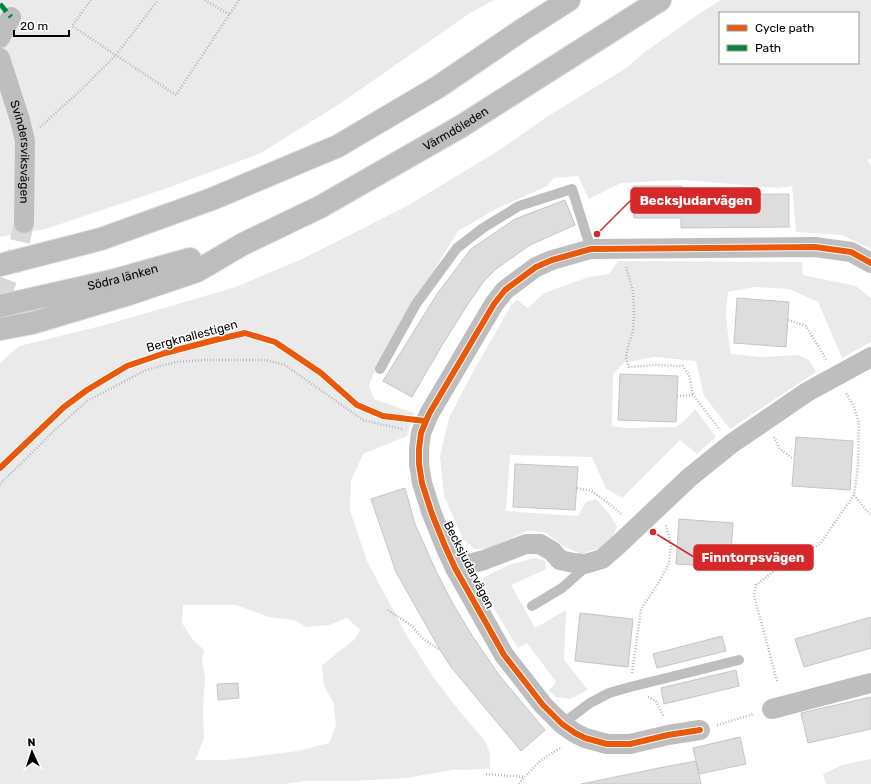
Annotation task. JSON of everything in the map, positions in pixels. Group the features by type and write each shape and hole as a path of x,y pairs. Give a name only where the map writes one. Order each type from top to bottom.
{"highway":[{"path":"0,265 101,239 212,199 338,146 438,87 569,0"},
{"name":"Värmdöleden","path":"243,244 320,207 460,127 660,0"},
{"path":"0,329 32,323 137,292 197,271 243,244"},
{"name":"Södra länken","path":"0,306 111,281 243,244"}],"street":[{"path":"0,38 11,17"},
{"name":"Svindersviksvägen","path":"0,58 20,120 25,141 24,224"},
{"name":"Becksjudarvägen","path":"700,730 630,744 607,744 580,736 562,724 543,705 504,655 455,568 445,546 432,514 422,483 418,449 421,433 429,414 470,342 494,304 505,290 536,267 552,260 591,249 816,247 851,252 871,263"},
{"path":"455,568 484,560 526,544 540,544 552,551 560,560 574,563 585,564 602,559 690,477 731,444 807,392 871,357"},
{"path":"772,709 871,683"}],"lane":[{"path":"380,369 416,304 457,248 483,228 519,206 572,189 591,249"},
{"path":"532,606 562,588 590,563"},
{"path":"562,724 590,703 609,693 739,660"}],"path":[{"path":"91,0 72,26 176,95 239,0"},
{"path":"25,141 82,89 116,55 158,0"},
{"path":"205,0 230,15"},
{"path":"628,274 633,291 634,314 633,331 626,358 629,367 683,366 689,375 693,395 731,444"},
{"path":"777,681 754,596 756,585 788,560 820,544 854,495 858,467 859,422 853,405 806,326 788,320"},
{"path":"677,396 693,395"},
{"path":"780,449 792,458"},
{"path":"577,488 590,491 611,505 635,529"},
{"path":"854,495 871,514"},
{"path":"630,687 640,609 658,584 669,563 671,545 662,503"},
{"path":"388,610 412,626 422,638 440,650"},
{"path":"656,701 665,720"},
{"path":"700,730 772,709"},
{"path":"519,784 540,761 580,736"},
{"path":"486,774 524,777"}],"shaded area":[{"path":"0,0 494,0 470,13 341,103 261,153 173,186 46,229 0,237"},
{"path":"721,0 871,0 871,159 868,160 871,166 871,249 842,235 796,232 792,186 778,188 683,180 621,183 589,199 578,176 554,178 547,186 494,210 458,231 382,356 369,385 374,399 414,413 407,436 363,454 351,481 350,511 367,561 407,636 434,678 486,742 490,754 490,769 453,770 406,778 353,781 305,781 284,784 0,784 0,363 19,346 105,325 236,287 302,259 407,206 498,151 548,116 628,67 642,54","holes":["183,605 236,605 269,617 293,620 307,627 329,625 347,618 360,630 355,639 322,665 324,686 334,704 336,726 329,743 298,751 226,760 195,760 204,739 203,711 205,677 202,660 204,650 193,640 182,623"]},
{"path":"618,261 802,262 803,275 856,286 871,298 871,342 842,358 818,302 789,289 754,287 728,292 726,313 731,354 762,357 798,355 809,360 816,372 730,429 704,396 696,361 654,357 624,363 613,374 612,426 627,428 676,427 695,409 716,437 697,454 680,440 622,498 606,489 592,457 510,455 506,511 578,516 586,502 596,499 607,511 617,526 613,537 600,548 581,554 565,547 546,533 530,530 487,549 474,549 463,539 444,496 440,456 449,418 470,377 512,304 517,300 528,308 544,293 589,277 609,274"},
{"path":"534,558 545,561 546,569 511,585 535,628 566,610 564,660 588,690 570,699 556,697 549,690 556,682 527,643 518,648 482,589 483,578 509,565"},
{"path":"871,759 871,784 826,784 823,774 842,765"}],"building":[{"path":"633,186 682,186 682,195 789,194 789,227 681,228 681,218 634,218"},
{"path":"565,200 575,225 530,245 496,269 484,281 441,347 412,397 383,381 437,294 471,249 515,219"},
{"path":"737,298 789,302 786,347 734,343"},
{"path":"620,374 678,376 676,422 618,420"},
{"path":"796,437 853,441 850,490 792,486"},
{"path":"515,464 578,467 575,510 513,507"},
{"path":"405,488 415,524 453,604 499,675 545,730 521,751 451,667 396,572 371,499"},
{"path":"679,519 733,523 730,567 676,564"},
{"path":"580,613 633,619 628,667 575,661"},
{"path":"871,617 871,648 804,667 795,639"},
{"path":"722,636 726,651 657,668 653,654"},
{"path":"736,670 739,686 664,704 661,688"},
{"path":"238,683 239,698 218,700 217,684"},
{"path":"871,697 871,729 808,743 801,713"},
{"path":"740,737 746,764 699,774 693,748"},
{"path":"696,761 701,784 581,784 659,768"}],"tunnel":[{"path":"0,298 17,254 24,223"}],"marked path":[{"path":"0,4 11,17"}],"cycle path":[{"path":"700,730 668,735 630,744 607,744 585,738 575,733 562,724 543,705 504,655 455,568 445,546 432,514 422,483 419,464 421,433 429,414 494,304 505,290 536,267 552,260 591,249 815,247 851,252 871,263"},
{"name":"Bergknallestigen","path":"0,468 64,407 87,390 127,366 165,353 245,333 275,342 321,373 357,405 383,416 425,421"}],"place":[{"name":"Becksjudarvägen","path":"597,234"},
{"name":"Finntorpsvägen","path":"653,532"}]}
